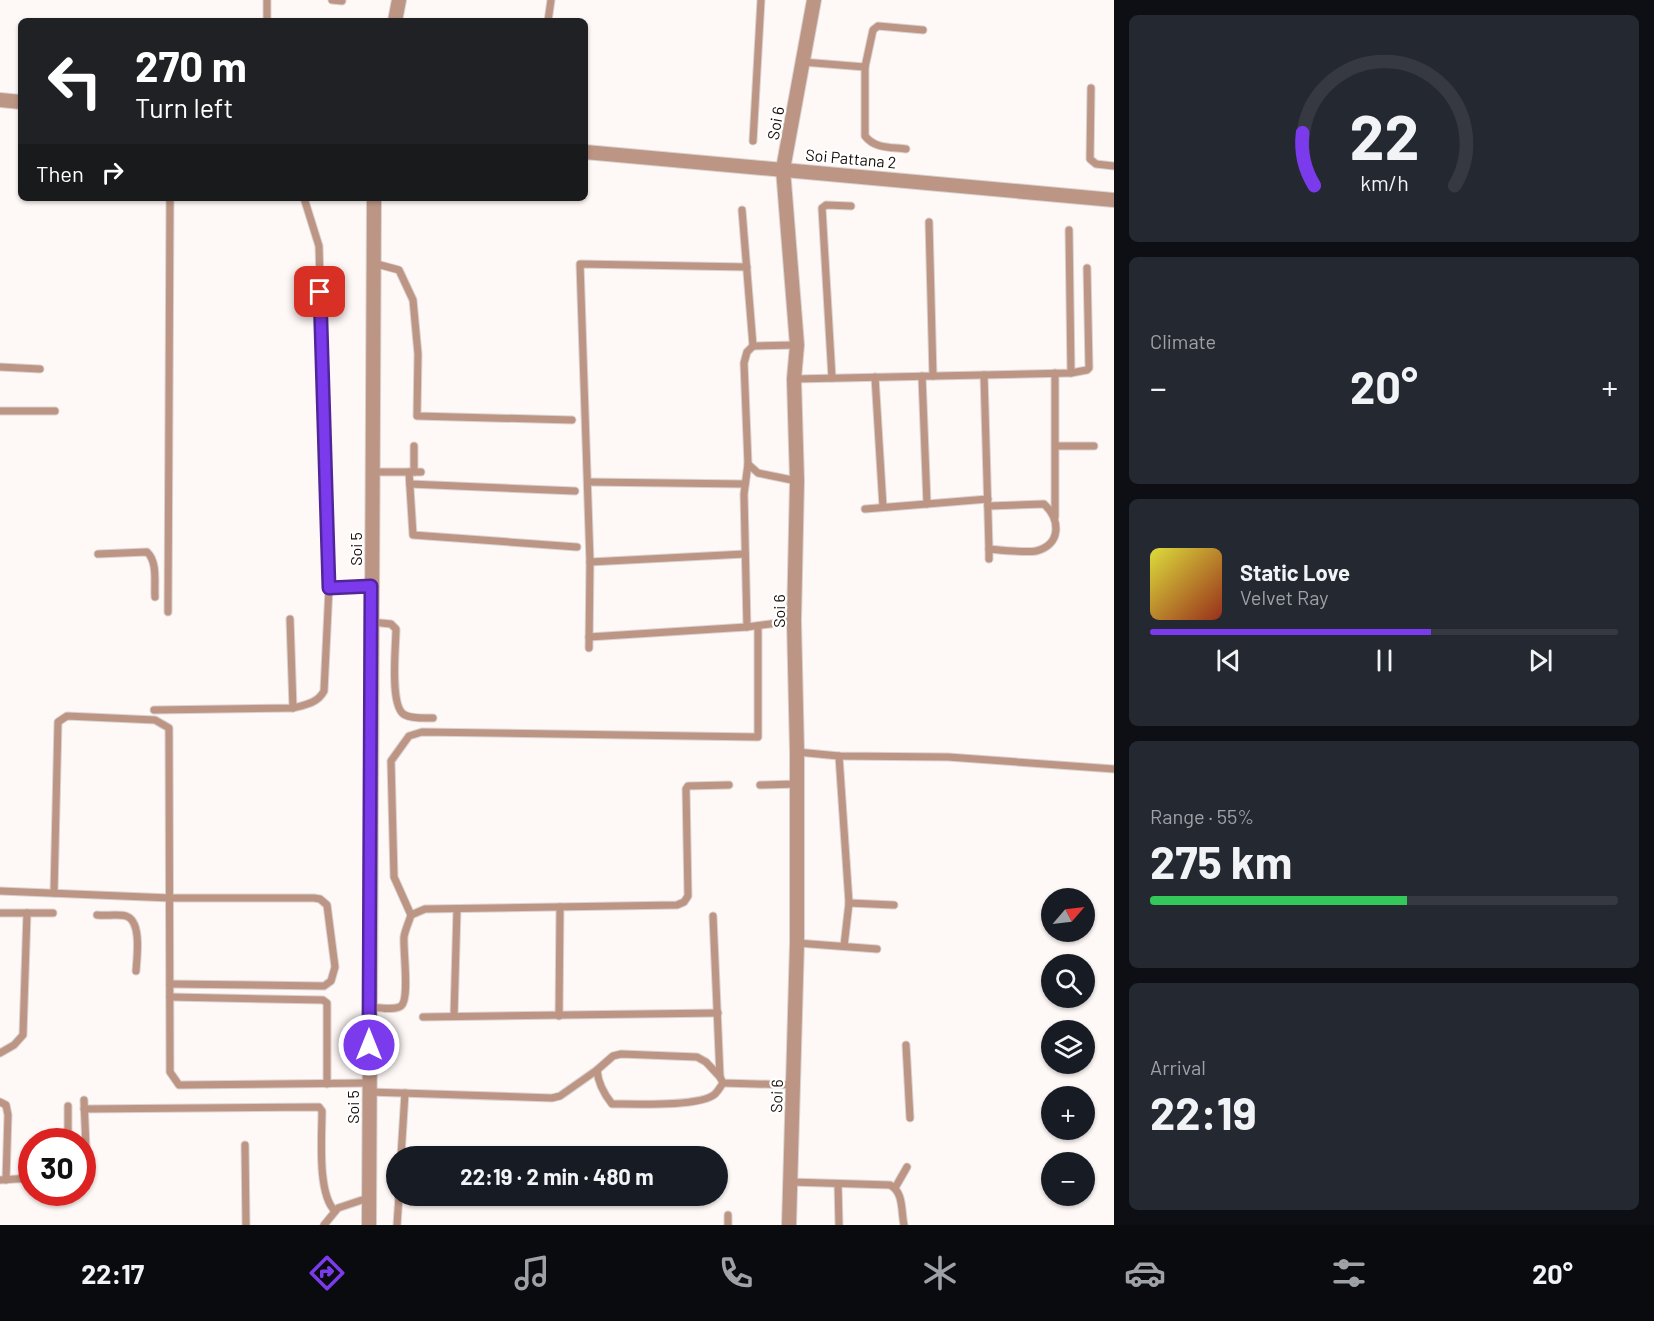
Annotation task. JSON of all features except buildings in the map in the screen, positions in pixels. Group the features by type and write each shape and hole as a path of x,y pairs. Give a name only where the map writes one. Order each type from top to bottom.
{"street":[{"path":"396,18 399,0"},
{"name":"Soi 6","path":"789,1225 797,943 794,621 797,481 794,379 796,345 783,170 814,0"},
{"path":"0,100 18,102"},
{"name":"Soi Pattana 2","path":"588,152 1114,200"},
{"name":"Soi 5","path":"369,1225 365,1199 369,1088 374,201"}],"lane":[{"path":"267,0 267,18"},
{"path":"332,0 342,1"},
{"path":"548,18 551,0"},
{"path":"753,141 761,0"},
{"path":"906,149 877,146 870,143 865,136 865,67 873,30 878,26 923,30"},
{"path":"802,62 865,67"},
{"path":"1091,88 1090,159 1096,164 1114,166"},
{"path":"168,612 170,201"},
{"path":"154,710 293,708 309,704 321,697 324,692 329,588 319,246 304,201"},
{"path":"832,378 822,208 826,205 851,206"},
{"path":"742,210 753,346"},
{"path":"929,222 933,376"},
{"path":"1069,230 1071,373"},
{"path":"373,263 399,270 413,300 418,354 419,405 417,416 572,420"},
{"path":"589,648 590,562 580,264 747,267"},
{"path":"794,379 1083,371 1089,368 1087,268"},
{"path":"747,627 745,484 748,464 744,363 747,352 753,346 796,345"},
{"path":"0,367 40,369"},
{"path":"989,549 1036,551 1052,542 1057,531 1055,520 1055,373"},
{"path":"984,375 989,559"},
{"path":"922,376 927,504"},
{"path":"875,377 883,507"},
{"path":"0,411 55,411"},
{"path":"414,446 414,472 410,484 413,535 576,547"},
{"path":"1056,446 1094,446"},
{"path":"748,464 758,473 797,481"},
{"path":"372,472 414,472"},
{"path":"588,482 745,484"},
{"path":"410,484 574,491"},
{"path":"865,508 988,502 1044,504 1055,520"},
{"path":"98,554 147,552 154,561 155,597"},
{"path":"590,562 745,555"},
{"path":"329,588 371,586"},
{"path":"290,619 293,708"},
{"path":"589,637 747,627 794,621"},
{"path":"371,622 391,624 396,629 395,699 399,711 405,716 433,718"},
{"path":"369,1007 397,1008 407,996 404,972 404,935 411,915 394,877 392,761 409,736 422,732 759,737 758,626"},
{"path":"54,893 58,722 67,716 155,720 169,728 170,1072 179,1085 327,1084 405,1093 552,1098 560,1096 613,1056 621,1054 697,1057 706,1062 722,1080 793,1085"},
{"path":"797,752 839,756 948,757 1114,769"},
{"path":"839,756 849,903 844,946"},
{"path":"760,785 797,784"},
{"path":"411,915 425,909 677,905 684,902 688,896 686,789 688,786 729,785"},
{"path":"0,891 170,898 320,899 327,905 335,967 331,981 324,986 170,984"},
{"path":"849,903 894,905"},
{"path":"559,1016 560,907"},
{"path":"454,1016 457,909"},
{"path":"0,913 53,913"},
{"path":"0,1053 14,1045 23,1035 27,913"},
{"path":"97,915 128,916 134,922 137,933 136,971"},
{"path":"597,1070 604,1094 612,1104 691,1102 704,1100 714,1095 722,1080 713,916"},
{"path":"797,943 877,949"},
{"path":"170,997 323,1000 327,1003 327,1084"},
{"path":"423,1017 718,1013"},
{"path":"906,1045 910,1118"},
{"path":"402,1146 405,1093"},
{"path":"84,1100 85,1128"},
{"path":"0,1101 6,1105 8,1115 3,1180 18,1179"},
{"path":"68,1106 68,1128"},
{"path":"84,1109 319,1107 322,1112 323,1168 327,1200 338,1209"},
{"path":"244,1145 246,1225"},
{"path":"895,1188 907,1167"},
{"path":"790,1182 890,1185 895,1188 901,1201 904,1225"},
{"path":"838,1184 839,1225"},
{"path":"324,1225 338,1209 365,1199"},
{"path":"397,1225 398,1206"},
{"path":"728,1215 728,1225"}],"route":[{"path":"320,292 329,588 371,586 369,1045"}]}
